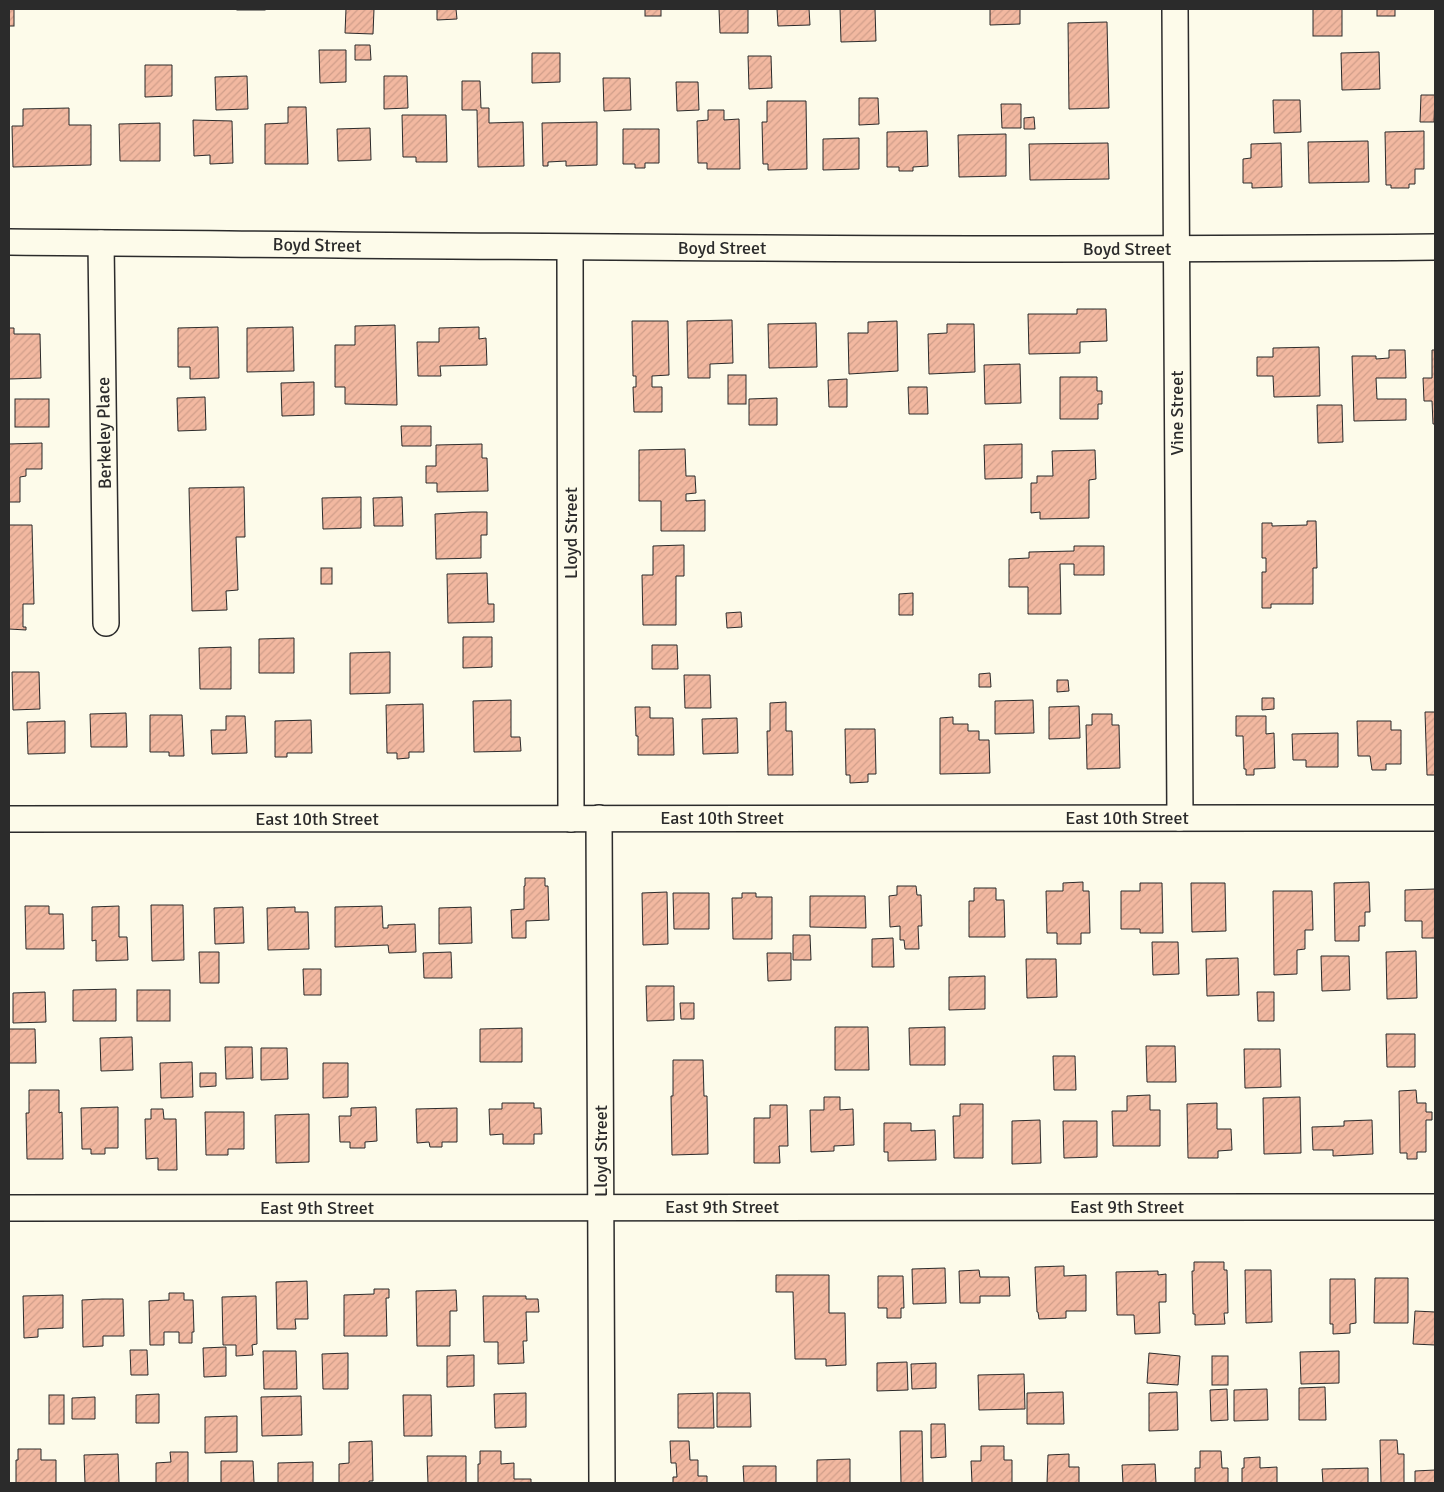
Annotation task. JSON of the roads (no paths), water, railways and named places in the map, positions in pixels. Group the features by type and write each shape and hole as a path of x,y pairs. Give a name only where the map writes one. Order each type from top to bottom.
{"street":[{"name":"Vine Street","path":"1175,9 1180,818"},
{"name":"Boyd Street","path":"9,242 570,248 1177,250 1435,247"},
{"name":"Berkeley Place","path":"101,243 106,623"},
{"name":"Lloyd Street","path":"570,248 571,819"},
{"name":"Lloyd Street","path":"599,818 602,1483"},
{"name":"East 10th Street","path":"9,819 1435,818"},
{"name":"East 9th Street","path":"9,1208 1435,1207"}]}
